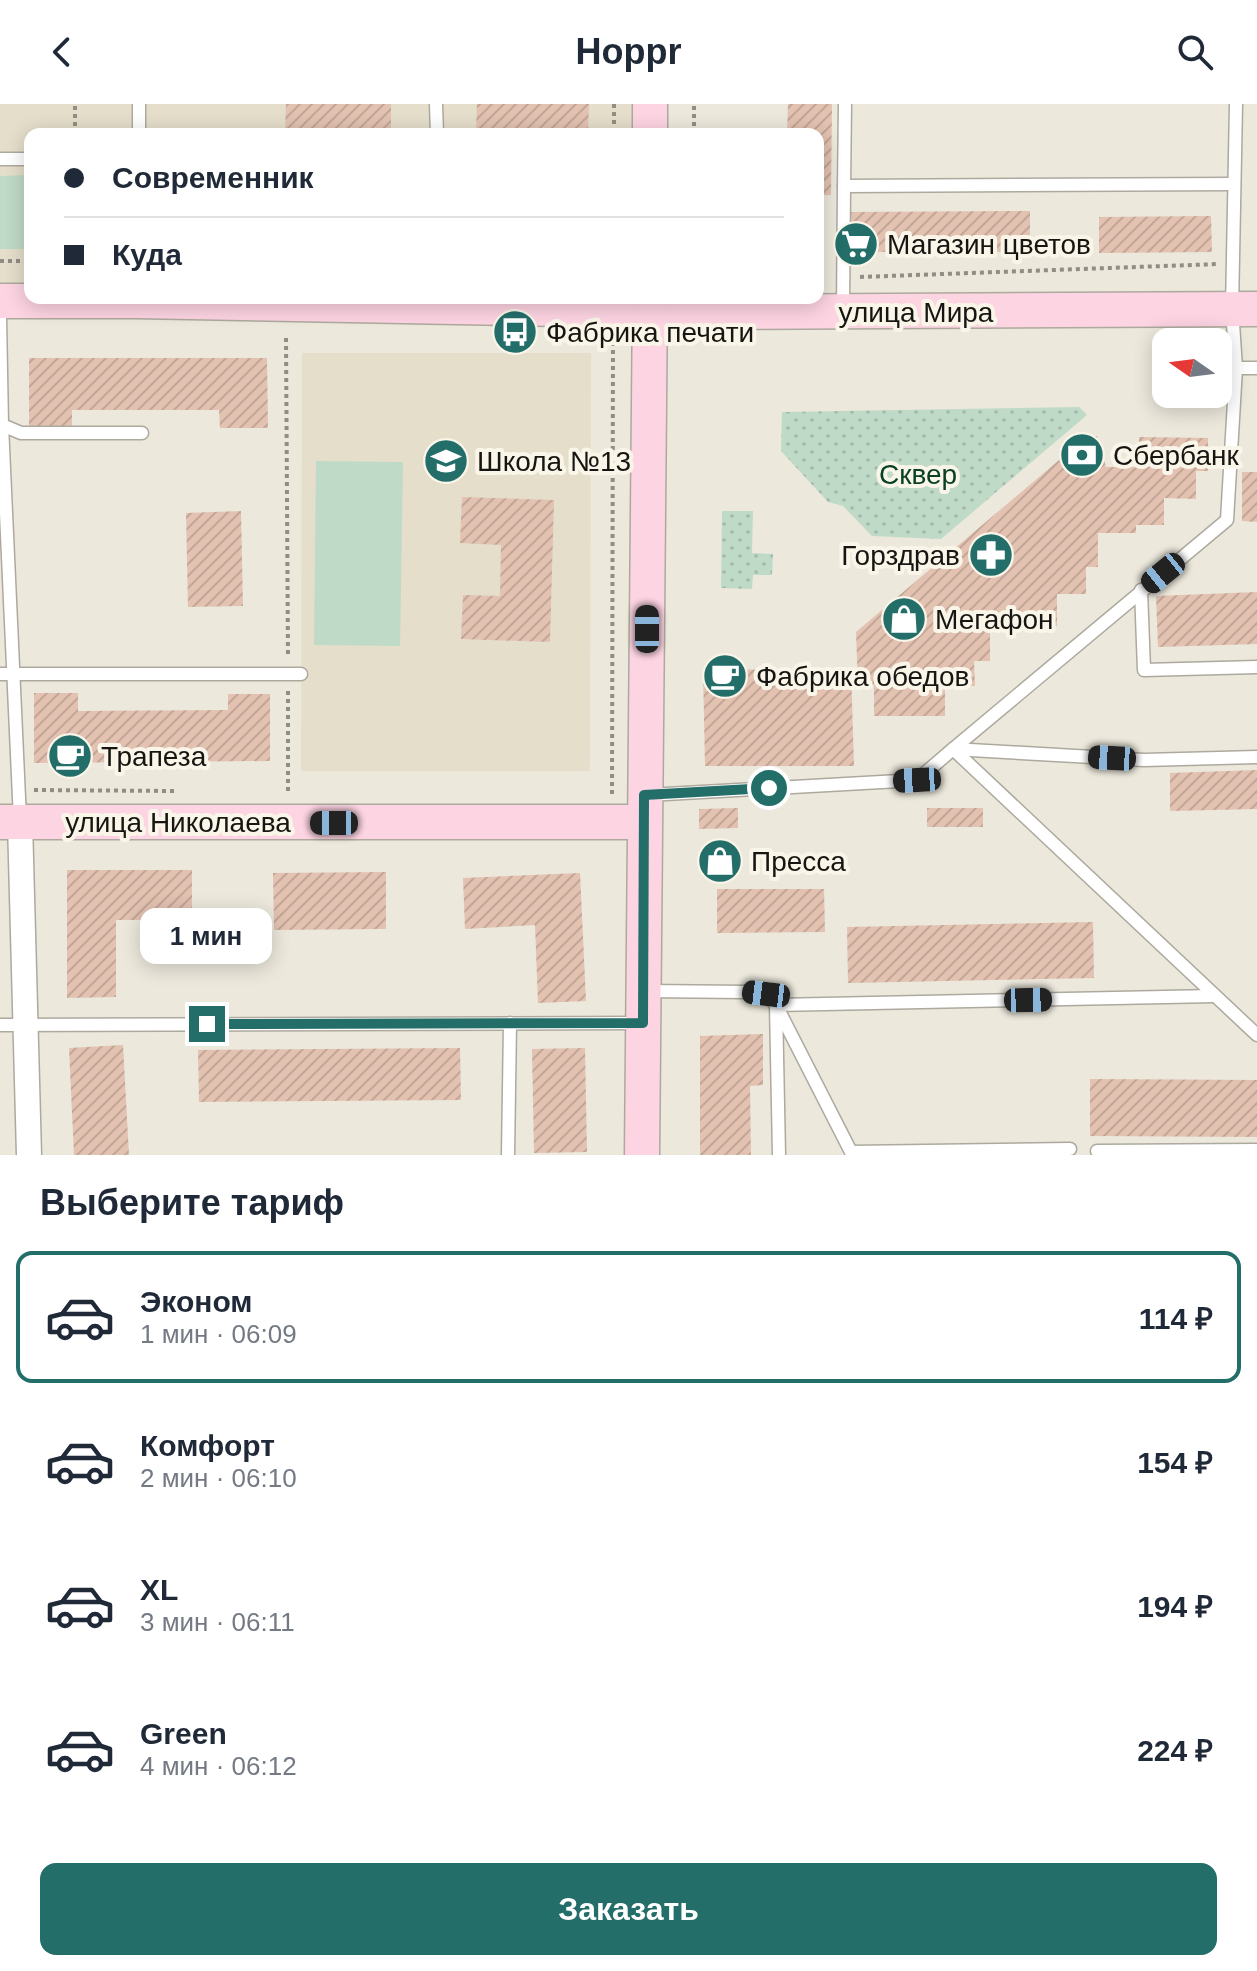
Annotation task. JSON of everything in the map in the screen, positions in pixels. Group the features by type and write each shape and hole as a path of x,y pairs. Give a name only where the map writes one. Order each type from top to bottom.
{"main road":[{"path":"650,104 650,128"},
{"name":"улица Мира","path":"0,301 24,301"},
{"path":"642,1155 643,1007 633,806 650,304"},
{"name":"улица Мира","path":"650,304 843,313 1245,309"},
{"name":"улица Николаева","path":"10,822 633,806"}],"street":[{"path":"10,822 26,1024 29,1155"}],"lane":[{"path":"139,104 139,128"},
{"path":"436,104 437,128"},
{"path":"843,313 845,104"},
{"path":"633,806 917,780 1227,520 1236,368 1245,309 1233,263 1236,104"},
{"path":"0,159 24,159"},
{"path":"844,186 1234,184"},
{"path":"0,317 10,822"},
{"path":"1236,368 1257,368"},
{"path":"1,425 21,433 142,433"},
{"path":"1141,590 1144,670 1257,667"},
{"path":"6,674 294,674"},
{"path":"953,749 1144,760 1257,757"},
{"path":"953,749 1257,1035"},
{"path":"0,1025 510,1023 746,992 766,994 776,1005 851,1152 1070,1149"},
{"path":"776,1005 1214,996"},
{"path":"776,1005 779,1155"},
{"path":"508,1155 510,1023"},
{"path":"1097,1151 1257,1150"}],"path":[{"path":"75,104 75,128"},
{"path":"614,104 614,128"},
{"path":"694,104 694,128"},
{"path":"0,261 24,261"},
{"path":"843,277 1233,263"},
{"path":"286,338 294,674 288,792"},
{"path":"613,341 633,806"}],"shaded area":[{"path":"0,104 650,104 650,128 24,128 24,299 0,301"},
{"name":"Школа №13","path":"302,353 591,353 590,771 301,771"}],"green space":[{"path":"24,175 24,249 0,249 0,176"},
{"name":"Сквер","path":"1079,407 1087,415 941,539 872,536 843,506 828,502 781,451 782,412"},
{"path":"316,461 403,462 400,646 314,645"},
{"path":"722,511 753,511 752,553 773,554 772,575 753,575 752,589 721,588"}],"building":[{"path":"286,104 391,104 391,128 285,128"},
{"path":"477,104 589,104 588,128 476,128"},
{"path":"788,104 832,104 831,195 824,195 824,128 787,128"},
{"path":"1030,211 1030,252 851,252 851,212"},
{"path":"1211,216 1212,252 1099,253 1099,217"},
{"path":"29,358 267,358 268,428 220,428 219,410 72,410 72,428 29,428"},
{"path":"1097,436 1106,467 1139,467 1139,437 1208,438 1208,471 1196,471 1196,499 1164,498 1164,525 1136,525 1136,533 1098,533 1098,567 1086,567 1086,594 1057,594 1057,626 990,626 990,661 974,661 975,686 945,686 945,716 874,716 874,685 858,685 856,632 1085,438"},
{"path":"1242,472 1257,472 1257,522 1242,521"},
{"path":"462,497 554,500 550,642 461,639 463,595 500,596 501,545 460,543"},
{"path":"241,511 243,606 188,607 186,513"},
{"path":"1257,592 1257,644 1158,647 1156,596"},
{"path":"851,669 854,766 705,766 703,670"},
{"path":"34,693 78,693 78,711 228,710 228,694 270,694 270,761 34,763"},
{"path":"1257,770 1257,809 1170,811 1170,773"},
{"path":"738,808 738,828 699,829 699,809"},
{"path":"927,808 983,808 983,827 927,827"},
{"path":"67,870 192,870 192,920 116,920 116,997 67,998"},
{"path":"386,872 386,929 274,930 273,873"},
{"path":"580,873 586,1001 538,1003 535,925 465,929 463,878"},
{"path":"717,889 824,889 825,932 717,933"},
{"path":"1093,922 1094,978 848,983 847,927"},
{"path":"763,1034 763,1085 750,1086 751,1155 700,1155 700,1036"},
{"path":"123,1045 129,1155 74,1155 69,1048"},
{"path":"460,1048 461,1100 199,1102 198,1050"},
{"path":"585,1048 587,1152 534,1153 532,1049"},
{"path":"1090,1079 1257,1080 1257,1137 1090,1136"}],"place":[{"name":"Магазин цветов","path":"856,244"},
{"name":"Фабрика печати","path":"515,332"},
{"name":"Сбербанк","path":"1082,455"},
{"name":"Школа №13","path":"446,461"},
{"name":"Горздрав","path":"991,555"},
{"name":"Мегафон","path":"904,619"},
{"name":"Фабрика обедов","path":"725,676"},
{"name":"Трапеза","path":"70,756"},
{"name":"Пресса","path":"720,861"}],"route":[{"path":"207,1024 643,1023 644,795 769,788"}]}
